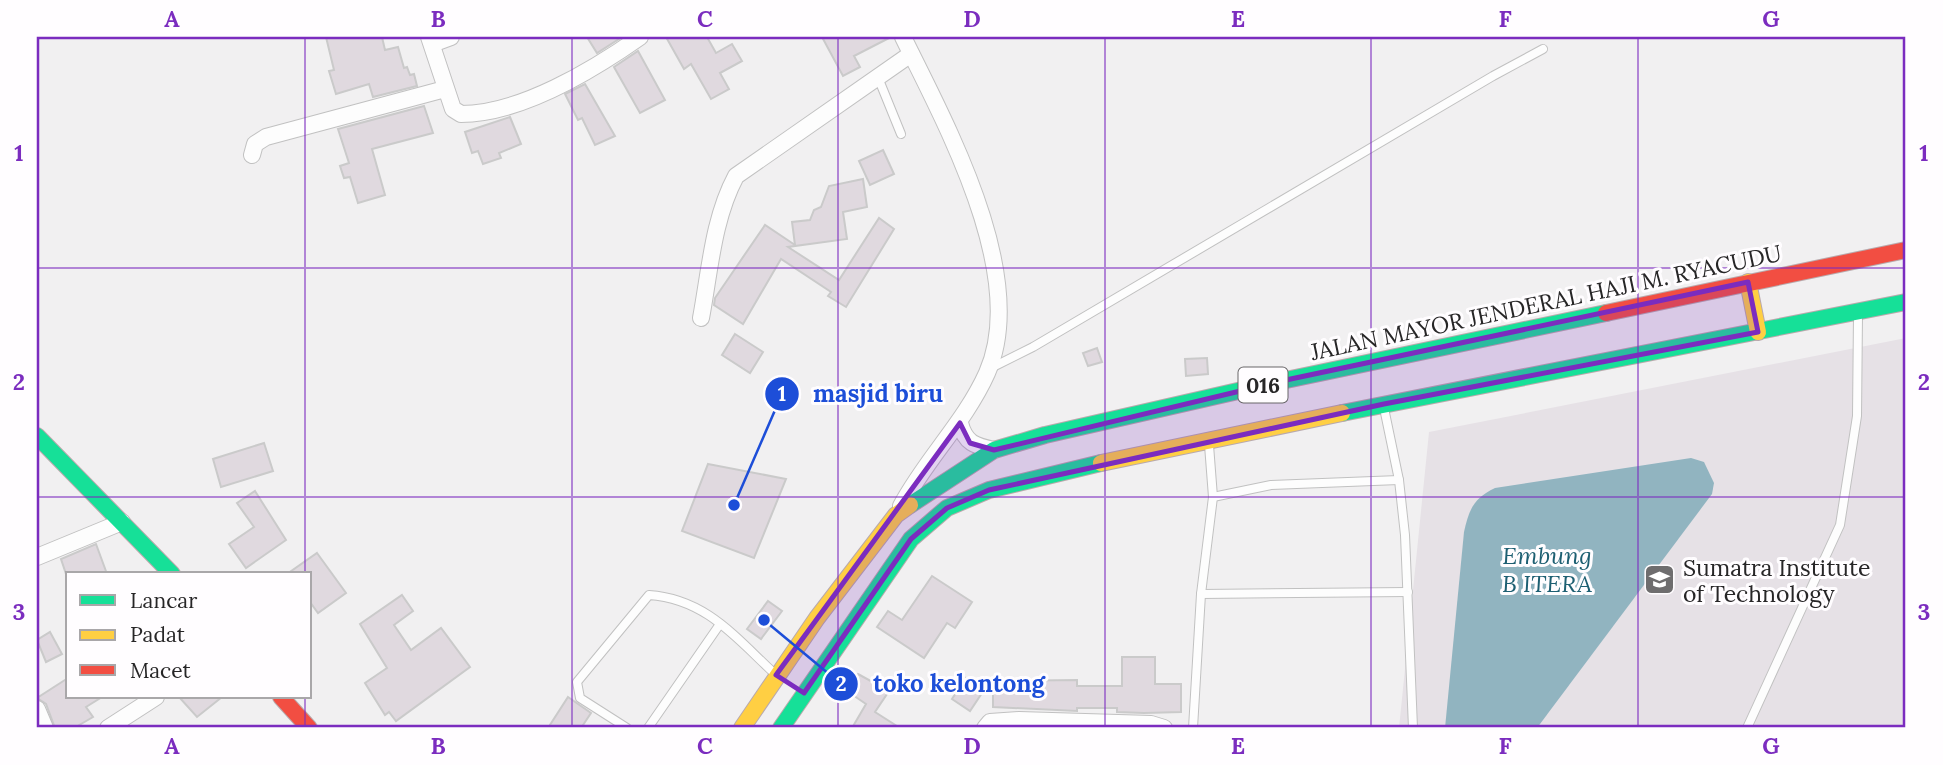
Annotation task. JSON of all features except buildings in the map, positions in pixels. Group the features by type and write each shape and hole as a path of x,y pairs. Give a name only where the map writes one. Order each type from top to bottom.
{"main road":[{"name":"JALAN MAYOR JENDERAL HAJI M. RYACUDU","path":"742,728 867,550 896,515 938,484 994,450 1045,435 1286,380 1906,250"},
{"path":"1748,282 1758,332"},
{"name":"016","path":"781,728 911,539 947,508 989,490 1045,475 1384,404 1906,302"},
{"path":"37,436 170,572"},
{"path":"776,676 804,693"},
{"path":"282,698 309,728"}],"street":[{"path":"451,37 430,41 453,109 461,114 523,100 573,80 640,37"},
{"path":"896,515 919,474 960,423 989,369 998,329 996,271 958,149 903,37"},
{"path":"701,318 723,200 736,176 877,75 911,54"},
{"path":"252,155 256,144 266,137 445,89"},
{"path":"960,423 962,435 970,443 994,450"},
{"path":"37,557 122,522"},
{"path":"108,728 154,698"},
{"path":"37,709 45,728"},
{"path":"985,728 990,722 1019,720 1069,725 1152,724 1164,728"}],"lane":[{"path":"989,369 1045,340 1493,76 1544,49"},
{"path":"877,75 901,135"},
{"path":"1747,728 1840,525 1857,416 1858,313"},
{"path":"1384,404 1399,480 1408,592 1413,728"},
{"path":"1193,728 1201,594 1213,497 1209,442"},
{"path":"1213,497 1271,485 1399,480"},
{"path":"1201,594 1408,592"},
{"path":"627,728 580,698 577,682 649,594 674,596 695,605 720,624 776,676"},
{"path":"648,728 720,624"}],"highlighted area":[{"path":"1748,282 1758,332 1384,404 989,490 947,508 911,539 804,693 776,675 960,423 970,443 994,450 1286,380"}],"shaded area":[{"name":"Sumatra Institute of Technology","path":"1906,338 1906,728 1399,728 1429,432"}],"water":[{"name":"Embung B ITERA","path":"1691,458 1704,462 1714,483 1712,494 1537,728 1445,728 1464,532 1470,511 1477,500 1495,488"}],"traffic: fast":[{"path":"1342,413 1906,302"},
{"path":"910,505 994,450 1045,435 1286,380 1606,313"},
{"path":"37,436 170,572"},
{"path":"781,728 911,539 947,508 989,490 1101,463"}],"traffic: slow":[{"path":"1748,282 1758,332"},
{"path":"1101,463 1342,413"},
{"path":"742,728 817,618 896,515 910,505"}],"traffic: jam":[{"path":"1606,313 1906,250"},
{"path":"282,698 309,728"}],"place":[{"name":"masjid biru","path":"734,505"},
{"name":"Sumatra Institute of Technology","path":"1660,580"},
{"name":"toko kelontong","path":"764,620"}]}
